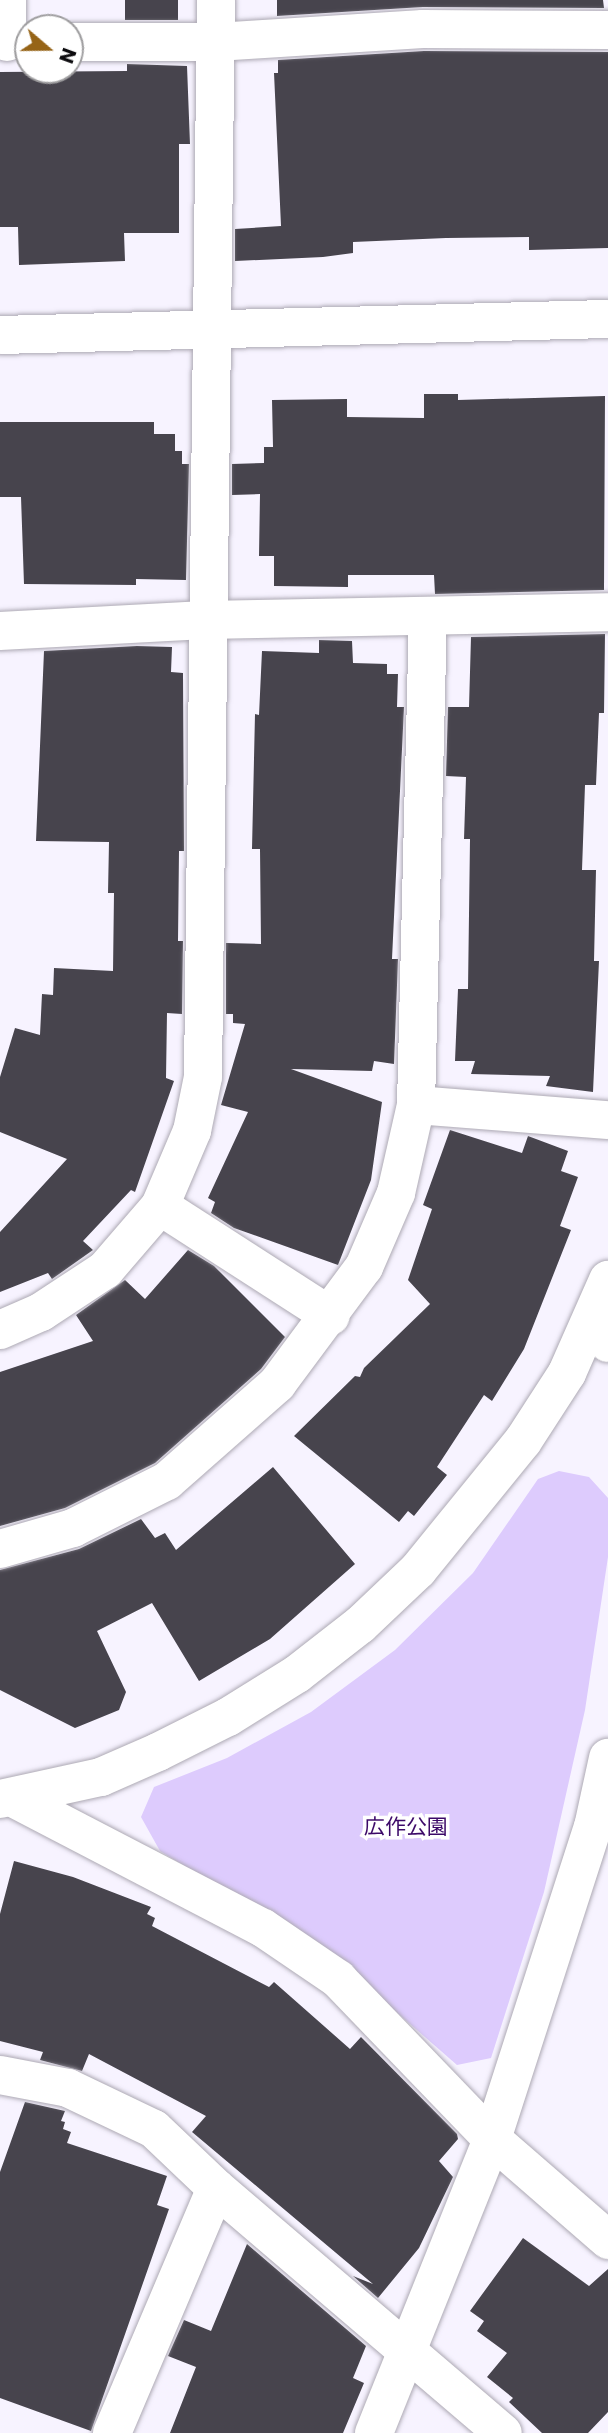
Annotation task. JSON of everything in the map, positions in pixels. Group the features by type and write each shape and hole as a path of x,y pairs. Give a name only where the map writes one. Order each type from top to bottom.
{"street":[{"path":"7,0 12,43"},
{"path":"0,1330 41,1312 105,1270 160,1206 192,1131 203,1077 205,620 214,330 216,0"},
{"path":"84,42 216,42 422,14 608,30"},
{"path":"0,335 608,319"},
{"path":"0,631 205,620 608,612"},
{"path":"0,1549 73,1528 167,1481 277,1384 331,1316 364,1267 396,1193 416,1105 428,616"},
{"path":"416,1105 608,1120"},
{"path":"160,1206 331,1316"},
{"path":"7,1799 101,1777 182,1740 297,1674 360,1625 418,1570 473,1508 599,1333 608,1280"},
{"path":"374,2433 409,2353 492,2139 593,1827 608,1758"},
{"path":"7,1799 263,1928 338,1979 492,2139 608,2239"},
{"path":"0,2075 68,2088 154,2129 216,2188 503,2433"},
{"path":"112,2433 216,2188"}],"green space":[{"name":"広作公園","path":"559,1471 589,1477 608,1498 608,1557 585,1710 544,1892 491,2058 457,2065 331,1955 160,1851 141,1817 154,1787 227,1758 311,1712 395,1650 473,1573 538,1479"}],"building":[{"path":"125,0 178,0 178,20 125,20"},
{"path":"277,0 603,0 604,8 423,7 277,16"},
{"path":"424,51 608,52 608,248 529,250 529,237 446,238 353,242 353,253 235,261 235,229 281,226 274,73 278,73 278,60"},
{"path":"127,64 187,66 190,144 179,144 179,233 124,233 125,261 19,265 18,227 0,227 0,72 14,72 14,84 84,84 84,71 127,71"},
{"path":"424,394 458,394 458,400 605,396 604,590 435,594 434,575 348,575 348,587 274,586 274,556 259,556 260,494 232,495 232,464 264,463 264,447 273,447 272,400 347,399 347,417 424,418"},
{"path":"0,422 154,422 154,434 175,434 175,451 182,451 182,464 189,464 186,580 136,579 136,585 24,584 21,497 0,497"},
{"path":"605,634 604,713 599,713 596,785 585,785 582,870 596,870 594,961 599,961 593,1092 546,1086 550,1076 471,1074 475,1061 455,1061 458,989 468,989 470,839 464,839 466,777 446,776 448,707 469,707 471,637"},
{"path":"319,640 352,641 353,663 387,664 387,674 398,674 397,707 404,707 392,959 398,959 394,1064 374,1061 372,1071 291,1069 382,1102 371,1180 338,1265 234,1228 211,1213 215,1202 208,1198 248,1112 221,1105 245,1024 233,1023 233,1014 226,1014 226,943 261,944 260,849 252,849 255,714 259,715 262,651 319,653"},
{"path":"172,647 171,672 183,673 184,851 179,851 178,941 183,941 182,1014 167,1013 166,1078 174,1081 135,1192 131,1190 83,1241 93,1250 52,1279 48,1273 0,1292 0,1232 67,1159 0,1132 0,1077 15,1028 40,1035 42,994 53,995 54,968 113,971 114,893 108,893 109,842 36,841 44,651"},
{"path":"450,1130 522,1153 528,1136 568,1151 561,1171 578,1177 560,1226 571,1230 524,1349 492,1401 484,1395 437,1467 447,1475 414,1516 408,1511 399,1522 294,1436 355,1376 360,1377 364,1368 430,1304 408,1280 432,1209 423,1205"},
{"path":"188,1250 214,1266 285,1337 261,1369 155,1463 65,1508 0,1526 0,1372 93,1341 76,1315 125,1280 145,1299"},
{"path":"273,1467 355,1564 270,1639 199,1681 152,1603 97,1631 126,1692 119,1710 75,1728 0,1690 0,1570 79,1549 141,1519 155,1538 165,1533 176,1550"},
{"path":"14,1861 73,1877 151,1907 147,1914 155,1918 152,1926 269,1987 274,1982 350,2049 361,2037 457,2134 458,2139 439,2161 453,2177 419,2248 378,2298 353,2276 373,2284 192,2132 206,2116 89,2054 82,2071 40,2060 43,2052 0,2041 0,1914"},
{"path":"25,2102 65,2111 61,2121 65,2122 63,2129 71,2132 67,2143 167,2176 157,2205 169,2209 91,2431 0,2398 0,2172"},
{"path":"523,2238 589,2286 608,2269 608,2412 588,2433 542,2433 509,2402 513,2398 487,2377 507,2353 477,2331 484,2321 470,2311"},
{"path":"247,2244 366,2346 353,2378 364,2383 343,2433 170,2433 196,2367 168,2356 184,2320 211,2331"}]}
